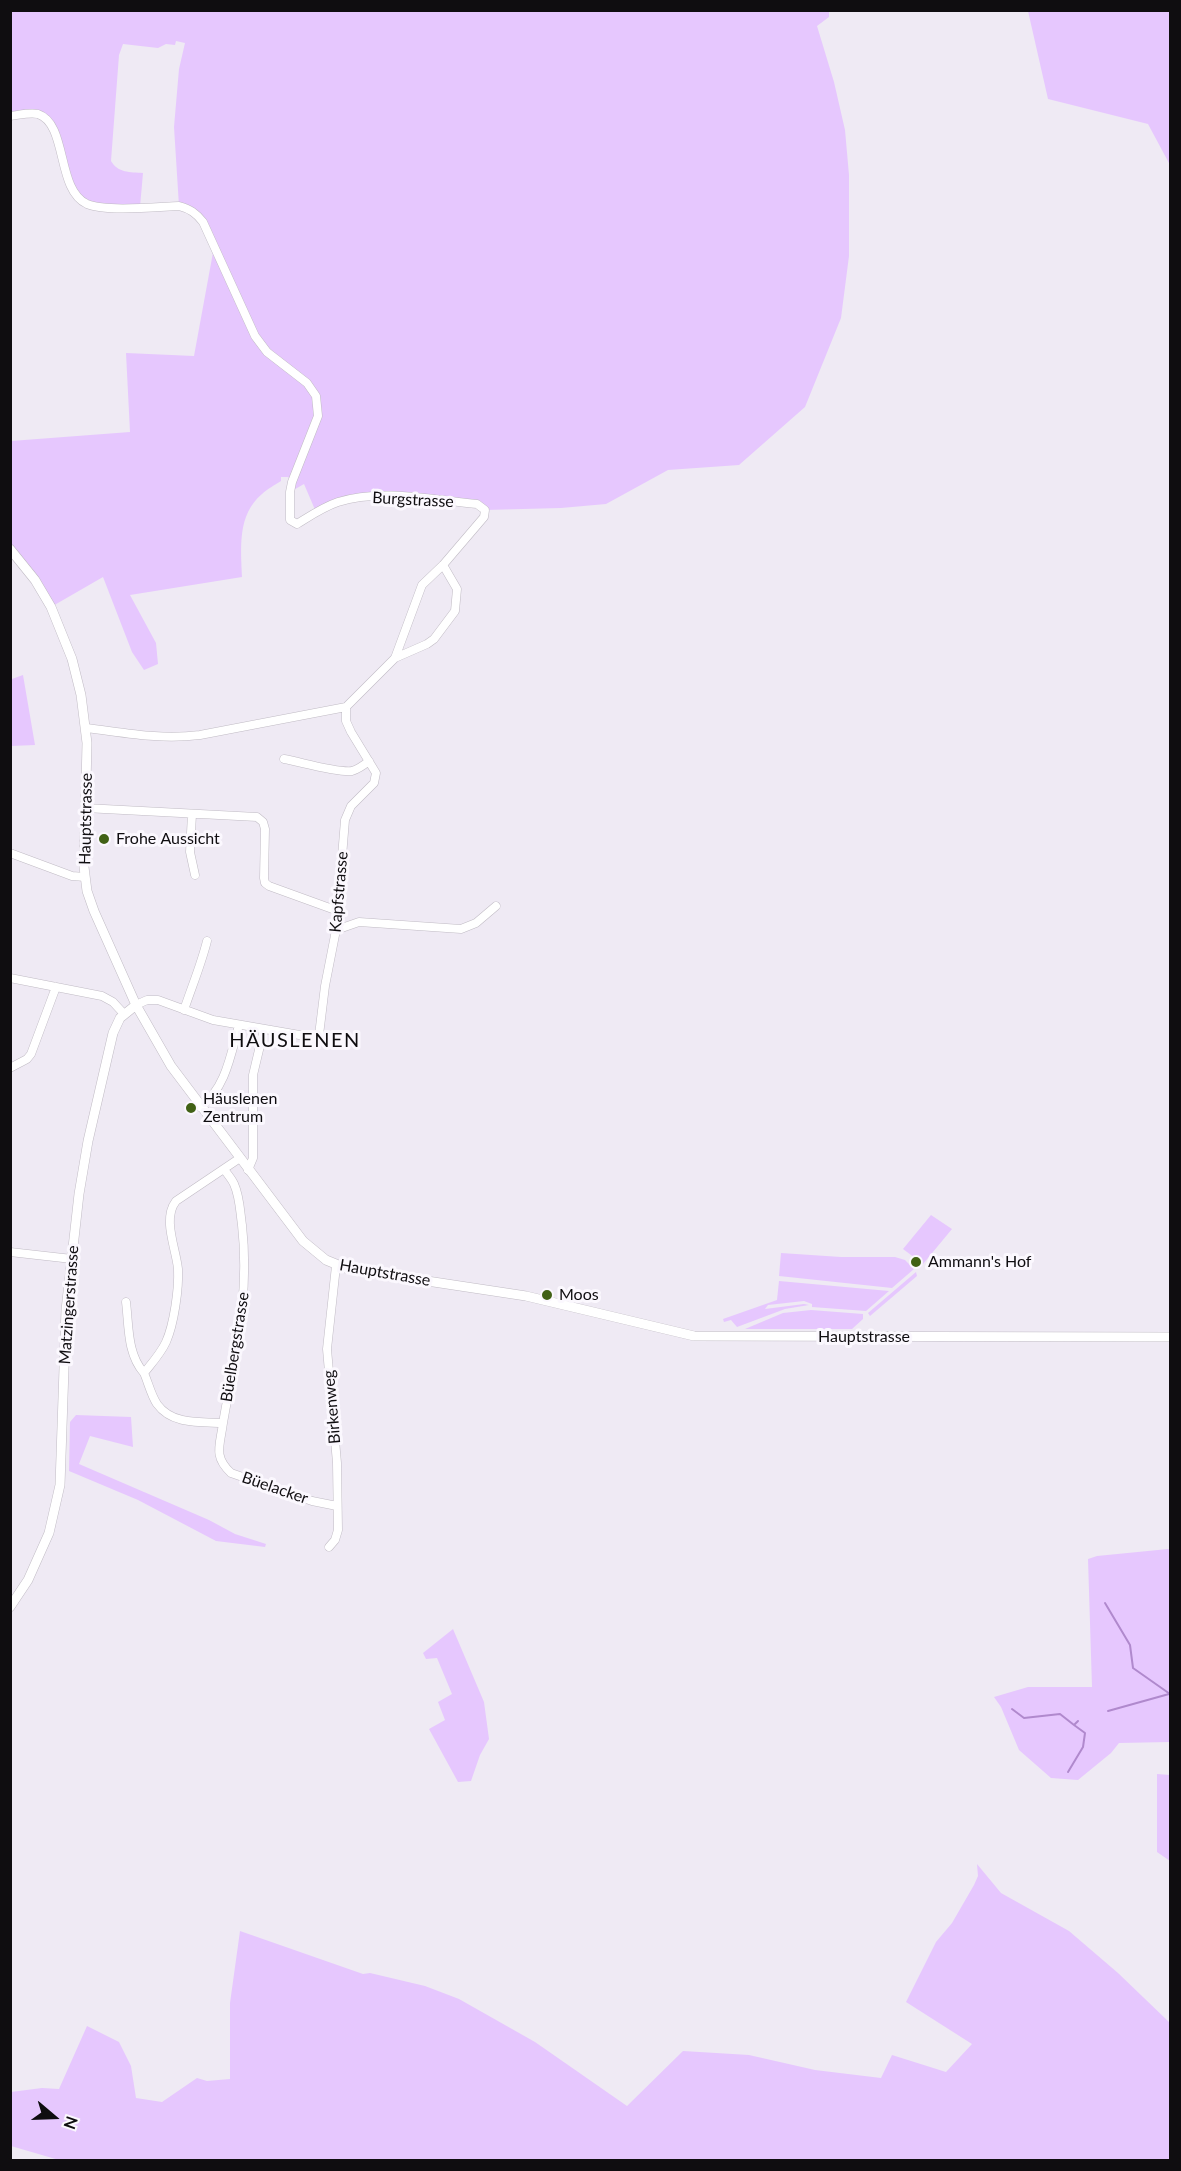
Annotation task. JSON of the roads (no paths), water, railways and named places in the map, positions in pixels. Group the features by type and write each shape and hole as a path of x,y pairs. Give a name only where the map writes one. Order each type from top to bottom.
{"street":[{"name":"Burgstrasse","path":"10,116 29,113 38,114 47,119 53,129 71,188 87,204 100,207 188,208 203,222 255,336 267,352 307,383 316,396 318,416 292,482 290,520 297,524 338,502 361,497 397,496 477,504 485,510 484,517 443,566 422,585 395,658 346,707"},
{"name":"Hauptstrasse","path":"10,549 51,607 63,633 75,669 86,728 84,877 94,911 136,1005 159,1047 200,1107 248,1170 303,1241 317,1254 336,1266 526,1296 694,1336 1170,1337"},
{"path":"395,658 434,639 455,611 457,589 443,566"},
{"path":"86,728 152,738 177,738 346,707 346,721 369,761 352,771 343,771 284,759"},
{"name":"Kapfstrasse","path":"264,1029 311,1037 319,1035 325,986 336,930 345,820 351,806 374,783 376,773 369,761"},
{"path":"85,808 254,816 261,819 265,829 265,883 338,910"},
{"path":"192,814 190,852 195,875"},
{"path":"10,853 72,876 84,877"},
{"path":"336,930 359,922 461,929 476,923 496,906"},
{"path":"184,1010 194,979 199,973 207,940"},
{"path":"10,978 106,997 124,1014"},
{"path":"10,1068 27,1059 31,1054 56,987"},
{"path":"136,1005 152,999 205,1018 264,1029 253,1075 254,1158 248,1170"},
{"name":"Matzingerstrasse","path":"10,1607 28,1580 49,1533 60,1485 66,1310 79,1194 113,1033 124,1014 136,1005"},
{"path":"200,1107 209,1100 221,1083 238,1024"},
{"path":"144,1373 166,1342 175,1302 178,1269 170,1209 176,1201 240,1158"},
{"name":"Büelbergstrasse","path":"126,1302 132,1353 137,1365 144,1373 156,1402 164,1412 178,1419 223,1423 243,1311 245,1282 238,1196 234,1184 224,1169"},
{"path":"10,1252 72,1259"},
{"name":"Birkenweg","path":"329,1547 335,1540 338,1530 337,1463 327,1348 336,1266"},
{"name":"Büelacker","path":"223,1423 218,1454 221,1463 231,1473 312,1501 337,1506"}],"waterway":[{"path":"1105,1603 1130,1645 1133,1668 1170,1694"},
{"path":"1108,1711 1169,1694"},
{"path":"1012,1709 1024,1718 1060,1714 1074,1725"},
{"path":"1068,1772 1083,1747 1085,1733 1074,1725 1078,1721"}],"place":[{"name":"Frohe Aussicht","path":"104,839"},
{"name":"Häuslenen Zentrum","path":"191,1108"},
{"name":"Ammann's Hof","path":"916,1262"},
{"name":"Moos","path":"547,1295"}],"district":[{"name":"HÄUSLENEN","path":"295,1041"}]}
